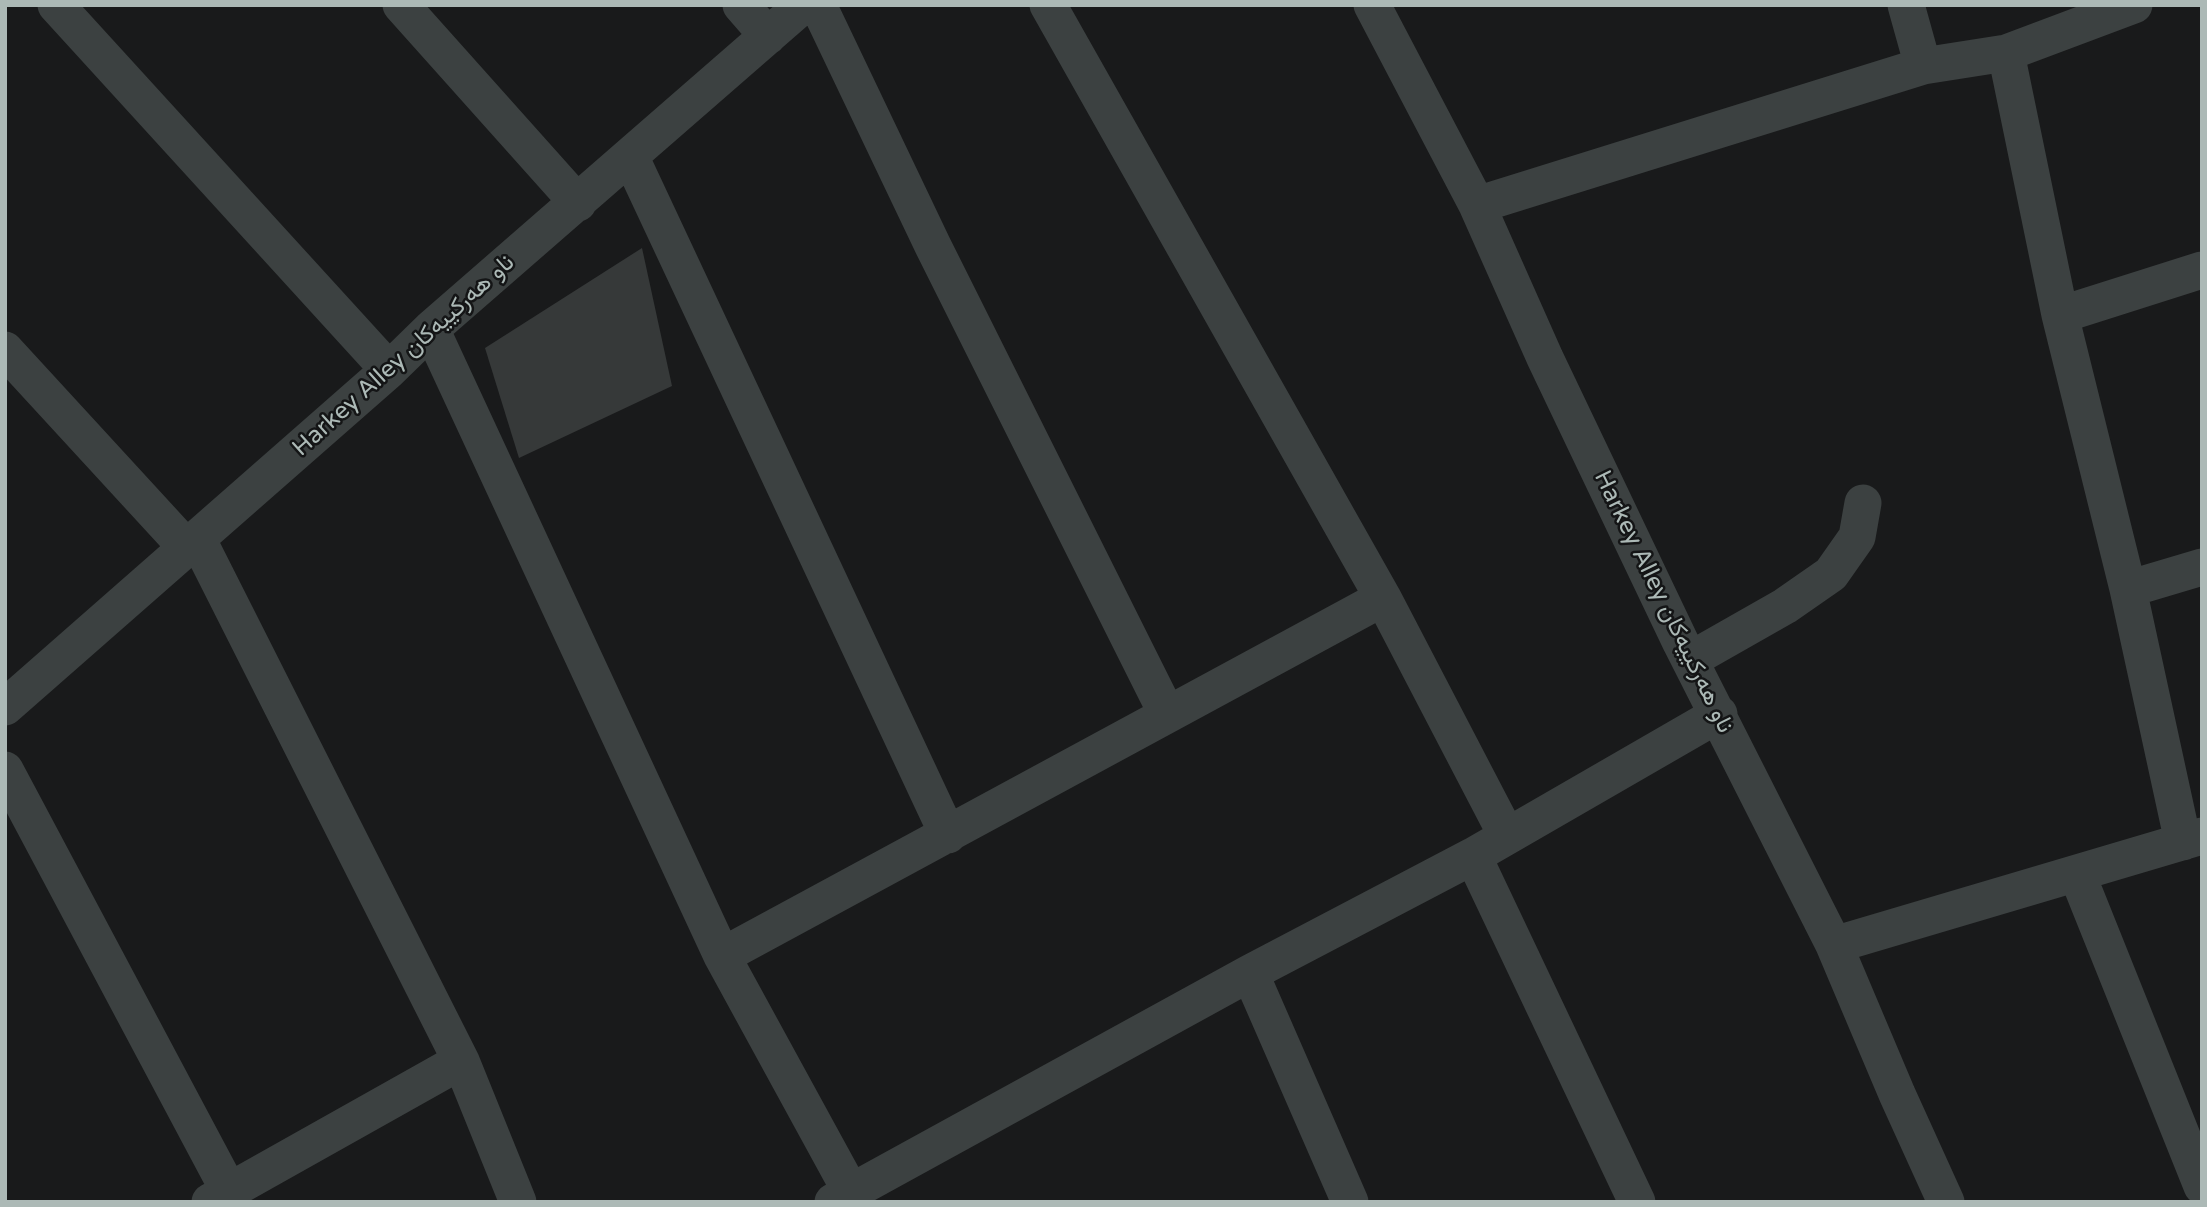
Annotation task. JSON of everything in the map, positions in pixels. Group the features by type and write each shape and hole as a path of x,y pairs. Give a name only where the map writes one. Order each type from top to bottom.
{"street":[{"path":"56,5 389,370"},
{"path":"401,5 578,203"},
{"path":"741,5 768,36"},
{"name":"Harkey Alley ناو هەركييەكان","path":"5,707 389,370 431,329 803,5"},
{"path":"818,5 933,246 1167,714"},
{"path":"1048,5 1383,598 1507,836"},
{"name":"Harkey Alley ناو هەركييەكان","path":"1372,5 1477,205 1545,358 1690,660 1834,945 1946,1202"},
{"path":"1906,5 1923,65"},
{"path":"1477,205 1923,65 2006,53 2134,5"},
{"path":"1834,945 2192,839 2060,315 2006,53"},
{"path":"630,156 948,835"},
{"path":"2060,315 2202,270"},
{"path":"431,329 722,956 842,1197 1250,973 1473,856 1719,714"},
{"path":"5,350 192,543 461,1061 518,1202"},
{"path":"1690,660 1784,606 1831,574 1857,537 1863,503"},
{"path":"2128,589 2202,567"},
{"path":"722,956 1383,598"},
{"path":"5,769 220,1196 461,1061"},
{"path":"1473,856 1637,1202"},
{"path":"2077,874 2202,1186"},
{"path":"1250,973 1350,1202"}],"building":[{"path":"642,248 672,386 519,458 485,348"}]}
